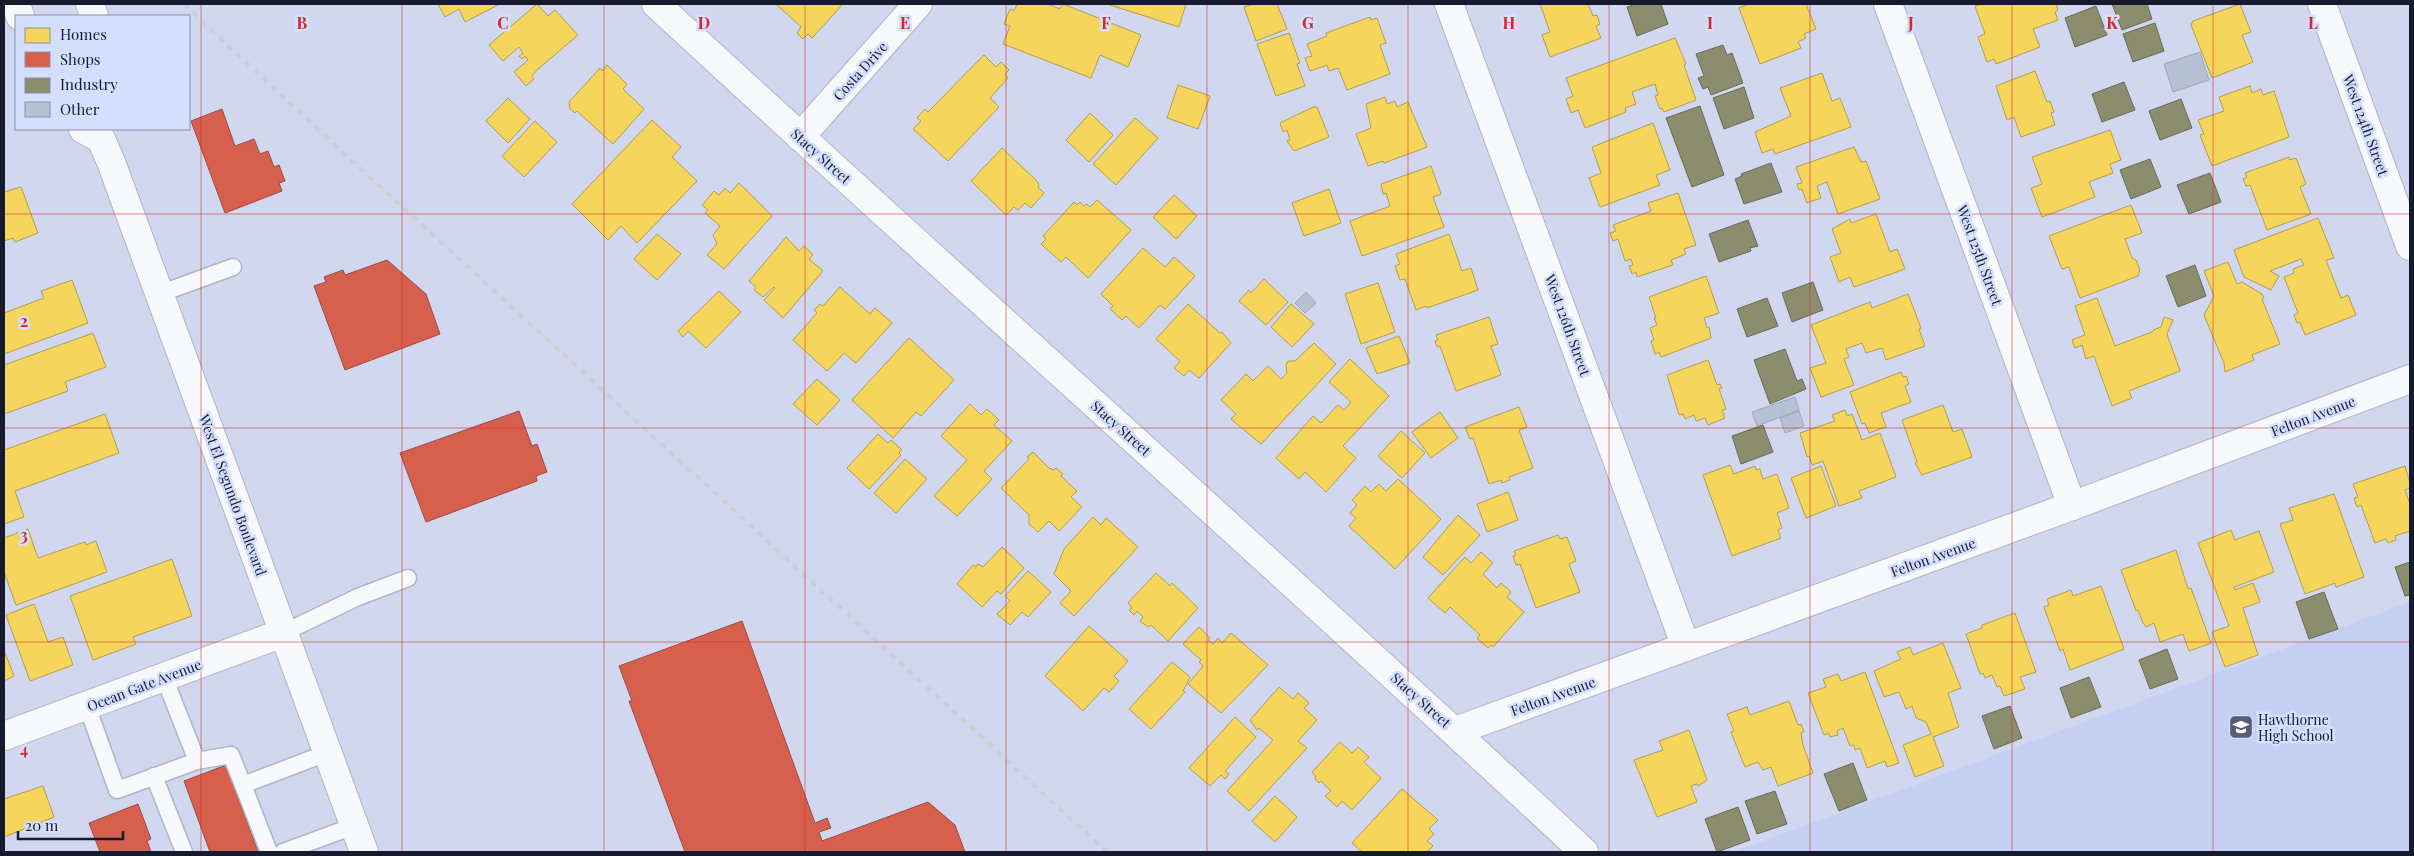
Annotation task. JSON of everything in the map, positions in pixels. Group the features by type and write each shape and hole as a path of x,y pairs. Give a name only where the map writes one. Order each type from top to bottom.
{"street":[{"name":"Stacy Street","path":"656,4 1455,731 1584,852"},
{"name":"Costa Drive","path":"800,137 918,4"},
{"name":"West 126th Street","path":"1449,4 1686,647"},
{"name":"West 125th Street","path":"1888,4 2072,506"},
{"name":"West 124th Street","path":"2322,4 2410,246"},
{"name":"West El Segundo Boulevard","path":"97,132 364,852"},
{"name":"Felton Avenue","path":"1455,731 2072,506 2410,379"},
{"name":"Ocean Gate Avenue","path":"4,736 283,632"}],"lane":[{"path":"158,294 233,267"},
{"path":"283,632 358,597 408,578"},
{"path":"164,677 197,761"},
{"path":"87,706 117,790 197,761 231,754 269,852"},
{"path":"243,785 327,753"},
{"path":"154,776 184,852"},
{"path":"283,852 354,826"}],"shaded area":[{"name":"Hawthorne High School","path":"2410,602 2410,852 1733,852"}],"building: Homes":[{"path":"438,4 500,4 465,22 459,9 445,17"},
{"path":"537,4 548,16 555,10 578,35 538,69 532,76 534,79 526,86 514,72 528,60 525,56 522,59 519,56 523,53 519,47 503,61 489,45"},
{"path":"776,4 843,4 812,38 808,34 803,39 797,33 801,27"},
{"path":"1017,4 1048,4 1060,9 1063,4 1141,35 1128,67 1100,55 1091,78 1003,44 1010,26 1004,24 1010,9 1014,11"},
{"path":"1107,4 1186,4 1179,27"},
{"path":"1254,4 1277,4 1287,29 1256,41 1244,7"},
{"path":"1540,4 1588,4 1593,16 1597,15 1600,24 1596,26 1601,38 1550,57 1542,35 1550,32"},
{"path":"1749,4 1806,4 1816,29 1804,34 1806,38 1798,42 1801,48 1760,64 1739,8"},
{"path":"1982,4 2056,4 2058,10 2055,12 2058,20 2033,29 2040,47 1996,64 1994,59 1987,62 1978,37 1985,34 1975,6"},
{"path":"2240,4 2251,32 2242,35 2253,62 2212,78 2191,25 2193,21"},
{"path":"1370,17 1371,20 1377,18 1386,43 1380,45 1390,74 1347,90 1338,68 1329,71 1327,65 1310,71 1305,58 1312,56 1307,44 1327,36 1326,33"},
{"path":"1289,33 1300,63 1297,64 1305,86 1276,96 1257,44"},
{"path":"1675,38 1686,64 1684,65 1696,100 1664,112 1662,108 1660,109 1655,96 1658,95 1655,84 1632,92 1636,104 1625,108 1626,112 1585,128 1578,110 1571,113 1566,99 1573,96 1566,78"},
{"path":"984,55 996,67 1001,62 1009,70 1005,74 1008,78 990,98 999,107 948,161 913,129 921,121 917,118 925,109 928,112"},
{"path":"607,65 627,84 623,89 644,109 613,144 577,111 575,113 570,109 569,102 600,68 602,71"},
{"path":"2035,71 2047,102 2050,101 2054,112 2051,113 2055,125 2021,137 2014,117 2007,120 1996,86"},
{"path":"1822,73 1832,101 1840,98 1851,127 1775,154 1773,149 1762,153 1755,132 1791,116 1780,88"},
{"path":"1178,85 1210,96 1198,129 1167,118"},
{"path":"2250,86 2252,93 2261,89 2263,95 2274,91 2289,137 2212,166 2200,135 2204,134 2198,120 2224,111 2219,97"},
{"path":"1385,97 1387,104 1395,101 1397,107 1408,102 1427,147 1384,163 1383,161 1368,166 1356,134 1371,128 1366,104"},
{"path":"508,98 530,119 508,143 486,121"},
{"path":"1313,107 1317,107 1329,137 1294,151 1287,141 1290,140 1287,130 1283,132 1280,123"},
{"path":"1090,113 1113,135 1089,162 1066,140"},
{"path":"1135,118 1158,138 1116,185 1093,164"},
{"path":"652,120 681,147 672,157 697,181 637,243 621,226 608,240 572,204"},
{"path":"535,121 557,142 524,177 502,156"},
{"path":"1653,123 1670,170 1656,175 1660,185 1600,207 1589,178 1601,173 1592,147"},
{"path":"2110,130 2121,160 2110,164 2113,173 2089,182 2095,197 2042,217 2031,188 2042,184 2032,157"},
{"path":"1854,147 1861,162 1866,161 1880,199 1838,214 1827,182 1817,186 1821,198 1807,203 1802,189 1799,190 1797,184 1802,183 1796,167"},
{"path":"1002,148 1037,181 1038,187 1044,193 1031,208 1025,203 1018,210 1014,207 1006,215 971,181"},
{"path":"2289,157 2290,160 2296,158 2306,184 2300,187 2311,214 2267,230 2250,185 2246,186 2243,179 2247,177 2245,173"},
{"path":"1431,166 1441,194 1433,197 1444,227 1362,256 1350,221 1390,206 1386,193 1383,194 1381,184"},
{"path":"739,183 772,216 724,269 707,255 717,244 713,235 720,226 705,213 708,210 702,205 714,191 719,195 725,188 730,193"},
{"path":"21,187 38,233 15,242 13,238 4,241 4,192"},
{"path":"1329,189 1341,223 1304,236 1292,203"},
{"path":"1678,193 1696,245 1684,249 1686,254 1671,260 1673,265 1637,277 1636,272 1632,274 1629,266 1633,265 1631,259 1625,261 1618,239 1613,241 1610,233 1616,231 1613,225 1651,211 1648,203"},
{"path":"1174,195 1197,216 1176,239 1153,217"},
{"path":"1097,200 1131,230 1088,278 1066,257 1061,262 1041,244 1046,239 1043,236 1074,202 1077,205 1080,202 1084,206 1087,204 1090,207"},
{"path":"2131,205 2142,233 2125,239 2132,258 2136,260 2140,270 2138,276 2080,298 2069,267 2062,269 2049,236"},
{"path":"1876,214 1890,252 1897,249 1905,269 1854,287 1850,277 1839,282 1830,257 1841,253 1832,229 1850,219 1851,223"},
{"path":"2318,218 2334,258 2326,260 2341,298 2348,295 2356,315 2305,335 2300,322 2297,323 2294,315 2298,313 2284,277 2294,273 2293,269 2304,265 2301,259 2270,271 2279,276 2271,290 2244,277 2234,250"},
{"path":"657,234 681,254 657,280 634,259"},
{"path":"1449,234 1462,271 1471,268 1478,290 1416,310 1405,279 1400,280 1395,266 1400,264 1396,254"},
{"path":"786,237 799,251 804,246 813,255 809,259 823,271 783,318 764,300 775,288 763,297 754,290 756,287 749,281"},
{"path":"1143,248 1165,267 1174,257 1195,276 1165,309 1160,305 1139,328 1126,316 1122,320 1110,309 1113,306 1101,294"},
{"path":"2228,262 2237,284 2242,282 2262,294 2264,298 2262,299 2280,344 2252,355 2254,360 2225,372 2224,363 2204,315 2214,296 2204,271"},
{"path":"1706,276 1719,313 1704,318 1707,328 1709,327 1711,338 1661,357 1659,352 1655,354 1651,341 1654,340 1650,328 1657,325 1649,297"},
{"path":"1264,279 1288,302 1266,325 1239,301 1249,290 1251,293"},
{"path":"72,280 88,323 4,354 4,313 44,298 41,291"},
{"path":"1378,283 1395,332 1361,344 1345,294"},
{"path":"840,287 870,314 875,308 892,323 856,363 844,353 827,371 793,340 817,313 814,310 820,304 823,306"},
{"path":"719,291 741,312 706,348 688,331 683,337 678,331"},
{"path":"1908,294 1921,328 1919,329 1925,346 1886,360 1882,348 1866,353 1862,343 1846,349 1849,357 1844,359 1854,385 1821,397 1810,368 1826,363 1811,325 1870,302 1872,308"},
{"path":"2097,298 2115,346 2161,327 2164,317 2173,320 2167,334 2180,371 2129,391 2132,398 2112,406 2094,356 2086,359 2082,345 2075,348 2072,340 2085,335 2075,306"},
{"path":"1188,304 1220,333 1222,332 1231,343 1199,378 1189,370 1184,376 1174,368 1180,361 1156,339"},
{"path":"1291,304 1314,324 1292,347 1271,327"},
{"path":"1489,317 1498,344 1491,346 1501,375 1456,391 1440,346 1437,347 1435,341 1438,340 1436,335"},
{"path":"93,333 106,367 65,382 68,391 4,414 4,365"},
{"path":"1399,336 1410,363 1377,374 1366,348"},
{"path":"909,338 954,380 921,416 916,412 893,438 852,400"},
{"path":"1314,343 1336,364 1261,444 1231,419 1236,414 1221,400 1246,374 1253,381 1268,366 1281,379 1287,373 1286,366 1288,361 1295,361"},
{"path":"1350,359 1389,396 1343,446 1356,458 1326,492 1305,472 1299,479 1276,458 1313,416 1321,423 1338,405 1344,410 1351,402 1329,382"},
{"path":"1708,360 1717,385 1720,384 1722,388 1719,389 1726,409 1722,410 1725,418 1708,425 1705,418 1696,421 1694,415 1685,419 1683,414 1679,415 1667,375"},
{"path":"1901,372 1903,377 1906,376 1909,384 1905,386 1911,402 1881,413 1886,427 1869,433 1865,423 1862,424 1850,392"},
{"path":"817,379 840,400 817,425 793,404"},
{"path":"970,404 981,415 987,409 999,420 994,425 1012,441 984,471 992,479 957,516 934,496 967,460 941,436"},
{"path":"1943,405 1953,432 1962,429 1972,457 1922,475 1915,463 1917,462 1902,420"},
{"path":"1519,407 1527,427 1519,430 1533,468 1509,477 1510,480 1502,483 1501,480 1489,484 1473,438 1470,439 1465,427"},
{"path":"1845,410 1847,416 1852,414 1862,440 1880,433 1896,477 1859,491 1862,498 1839,506 1823,461 1812,465 1809,456 1807,457 1800,433 1835,421 1832,415"},
{"path":"1440,412 1458,438 1431,458 1412,432"},
{"path":"105,414 119,453 15,491 24,517 4,524 4,450"},
{"path":"1401,431 1425,453 1402,478 1378,456"},
{"path":"878,434 888,443 891,440 902,450 899,453 901,455 869,489 847,468"},
{"path":"1033,452 1049,468 1054,470 1056,468 1063,474 1061,476 1077,491 1071,497 1082,507 1059,531 1049,521 1038,532 1029,524 1029,515 1001,488 1029,459 1027,457"},
{"path":"905,459 927,479 896,513 874,493"},
{"path":"1730,465 1734,474 1755,466 1756,470 1760,469 1763,479 1777,474 1789,508 1777,513 1782,528 1778,530 1781,538 1732,556 1703,475"},
{"path":"1821,466 1836,506 1806,518 1791,478"},
{"path":"2405,466 2410,483 2410,488 2405,490 2410,504 2410,531 2395,536 2396,540 2388,543 2386,539 2375,543 2361,505 2357,507 2354,498 2358,497 2353,484"},
{"path":"1398,479 1441,519 1395,569 1349,526 1356,518 1350,513 1357,505 1352,500 1365,486 1371,492 1379,484 1386,491"},
{"path":"1508,492 1518,520 1487,532 1477,504"},
{"path":"2334,494 2364,577 2336,587 2335,583 2305,594 2280,524 2293,520 2289,508"},
{"path":"1458,515 1480,535 1443,575 1423,557"},
{"path":"1093,517 1101,525 1106,518 1138,547 1074,616 1060,603 1071,591 1054,574 1064,549"},
{"path":"28,529 38,558 85,542 86,545 96,541 107,572 16,605 4,572 4,538"},
{"path":"2231,530 2235,540 2259,531 2274,572 2234,587 2235,590 2253,583 2260,602 2243,608 2258,655 2225,667 2212,632 2229,626 2198,543"},
{"path":"1558,535 1560,539 1567,537 1576,561 1569,564 1580,592 1536,608 1520,564 1516,565 1513,556 1516,555 1514,551"},
{"path":"1002,547 1024,568 1001,594 997,591 982,607 957,584 973,565 976,567 978,564 983,567"},
{"path":"2176,550 2188,589 2191,588 2211,643 2189,651 2183,634 2160,642 2154,623 2146,627 2138,610 2136,611 2121,570"},
{"path":"1481,552 1493,563 1483,574 1497,588 1501,583 1511,592 1507,597 1524,612 1493,647 1491,645 1488,648 1477,638 1480,635 1450,607 1445,613 1428,598 1465,557 1471,563"},
{"path":"172,559 192,616 133,637 136,644 93,660 70,596"},
{"path":"1028,571 1051,592 1028,617 1022,612 1010,625 997,614 1010,601 1005,596"},
{"path":"1156,573 1170,586 1172,583 1198,608 1168,641 1151,625 1148,627 1140,621 1143,617 1137,611 1134,615 1129,610 1132,608 1128,603"},
{"path":"2101,586 2124,649 2070,670 2063,649 2060,651 2044,607 2049,605 2047,599 2071,590 2073,596"},
{"path":"34,604 48,642 63,637 73,665 30,681 6,615"},
{"path":"2015,613 2036,672 2020,677 2025,689 2004,696 2000,686 1997,687 1992,675 1985,678 1983,673 1980,674 1966,634 1982,628 1982,625"},
{"path":"1089,626 1128,661 1114,676 1119,681 1109,692 1104,688 1083,711 1045,676"},
{"path":"1199,627 1213,644 1218,638 1222,643 1231,633 1268,665 1221,713 1188,684 1203,666 1199,662 1201,660 1183,644"},
{"path":"1943,643 1961,688 1948,693 1959,727 1933,737 1944,766 1915,777 1903,745 1931,734 1926,722 1916,718 1912,706 1906,709 1899,692 1884,697 1874,671 1901,659 1897,652 1910,647 1913,655"},
{"path":"4,650 14,676 4,681"},
{"path":"1172,662 1190,677 1183,691 1185,692 1151,729 1129,709"},
{"path":"1865,672 1899,763 1887,767 1885,761 1867,768 1860,748 1855,750 1854,745 1850,746 1843,728 1837,731 1838,735 1830,737 1829,733 1824,735 1808,693 1826,687 1823,679 1838,674 1841,681"},
{"path":"1279,687 1293,699 1298,693 1309,703 1304,708 1317,720 1298,741 1307,748 1249,811 1227,791 1273,740 1259,728 1257,730 1250,720"},
{"path":"1789,701 1798,725 1801,724 1804,732 1801,733 1803,745 1813,773 1778,786 1771,767 1763,770 1758,762 1745,767 1731,732 1734,731 1727,714 1747,707 1750,715"},
{"path":"1235,717 1256,737 1225,771 1229,774 1225,779 1221,775 1210,786 1189,768"},
{"path":"1689,730 1707,780 1698,786 1697,784 1691,786 1697,802 1657,817 1634,760 1663,750 1659,741"},
{"path":"1340,742 1352,753 1358,747 1369,757 1364,762 1381,778 1352,810 1342,801 1337,807 1325,796 1331,791 1321,781 1319,783 1315,779 1316,777 1312,772"},
{"path":"43,786 54,817 4,837 4,799"},
{"path":"1402,789 1438,820 1429,829 1434,834 1427,841 1433,846 1427,852 1362,852 1352,843"},
{"path":"1275,796 1297,817 1275,842 1252,821"}],"building: Shops":[{"path":"222,109 235,146 254,139 260,154 268,151 274,167 279,165 285,181 279,183 282,191 225,213 191,121"},
{"path":"387,260 426,294 440,334 345,370 314,286 326,282 324,277 343,270 345,275"},
{"path":"519,411 532,446 537,444 547,472 536,476 537,481 426,522 400,453"},
{"path":"742,621 815,823 827,818 831,828 819,832 822,841 928,802 955,825 965,852 685,852 629,701 632,701 619,666"},
{"path":"226,765 258,852 210,852 184,781"},
{"path":"138,804 151,839 147,841 151,852 100,852 89,823"}],"building: Industry":[{"path":"1636,4 1661,4 1668,24 1637,36 1627,7"},
{"path":"2112,4 2147,4 2152,19 2122,30"},
{"path":"2096,6 2107,35 2075,47 2065,18"},
{"path":"2155,23 2164,51 2133,62 2123,34"},
{"path":"1723,45 1727,55 1732,53 1743,83 1711,95 1708,87 1703,89 1698,78 1704,76 1696,54"},
{"path":"2124,82 2135,110 2102,122 2092,94"},
{"path":"1744,87 1754,118 1724,129 1713,98"},
{"path":"2181,99 2192,128 2160,140 2149,111"},
{"path":"1700,106 1724,175 1692,187 1666,118"},
{"path":"2150,159 2161,187 2131,199 2120,170"},
{"path":"1771,163 1782,192 1744,204 1735,179 1742,176 1741,174"},
{"path":"2210,173 2221,202 2189,214 2177,185"},
{"path":"1748,220 1758,246 1750,248 1751,251 1719,262 1709,234"},
{"path":"2195,265 2206,296 2178,307 2166,276"},
{"path":"1813,282 1823,310 1792,322 1782,293"},
{"path":"1767,298 1778,326 1747,337 1737,309"},
{"path":"1785,349 1797,381 1802,379 1806,389 1770,404 1754,360"},
{"path":"1763,425 1773,452 1741,464 1732,436"},
{"path":"2410,562 2410,595 2405,596 2395,567"},
{"path":"2324,592 2338,629 2309,639 2296,602"},
{"path":"2167,649 2178,679 2150,689 2139,660"},
{"path":"2089,677 2101,707 2071,718 2060,688"},
{"path":"2010,706 2022,738 1994,749 1982,716"},
{"path":"1853,763 1867,800 1839,811 1824,774"},
{"path":"1775,791 1787,824 1757,834 1745,801"},
{"path":"1738,807 1750,840 1717,852 1705,819"}],"building: Other":[{"path":"2200,52 2209,80 2173,92 2164,64"},
{"path":"1306,292 1316,303 1305,313 1295,303"},
{"path":"1795,397 1799,410 1757,426 1752,412"},
{"path":"1799,411 1804,426 1785,433 1780,418"}],"railway":[{"path":"184,4 302,115 1107,852"}],"place":[{"name":"Hawthorne High School","path":"2241,727"}]}
